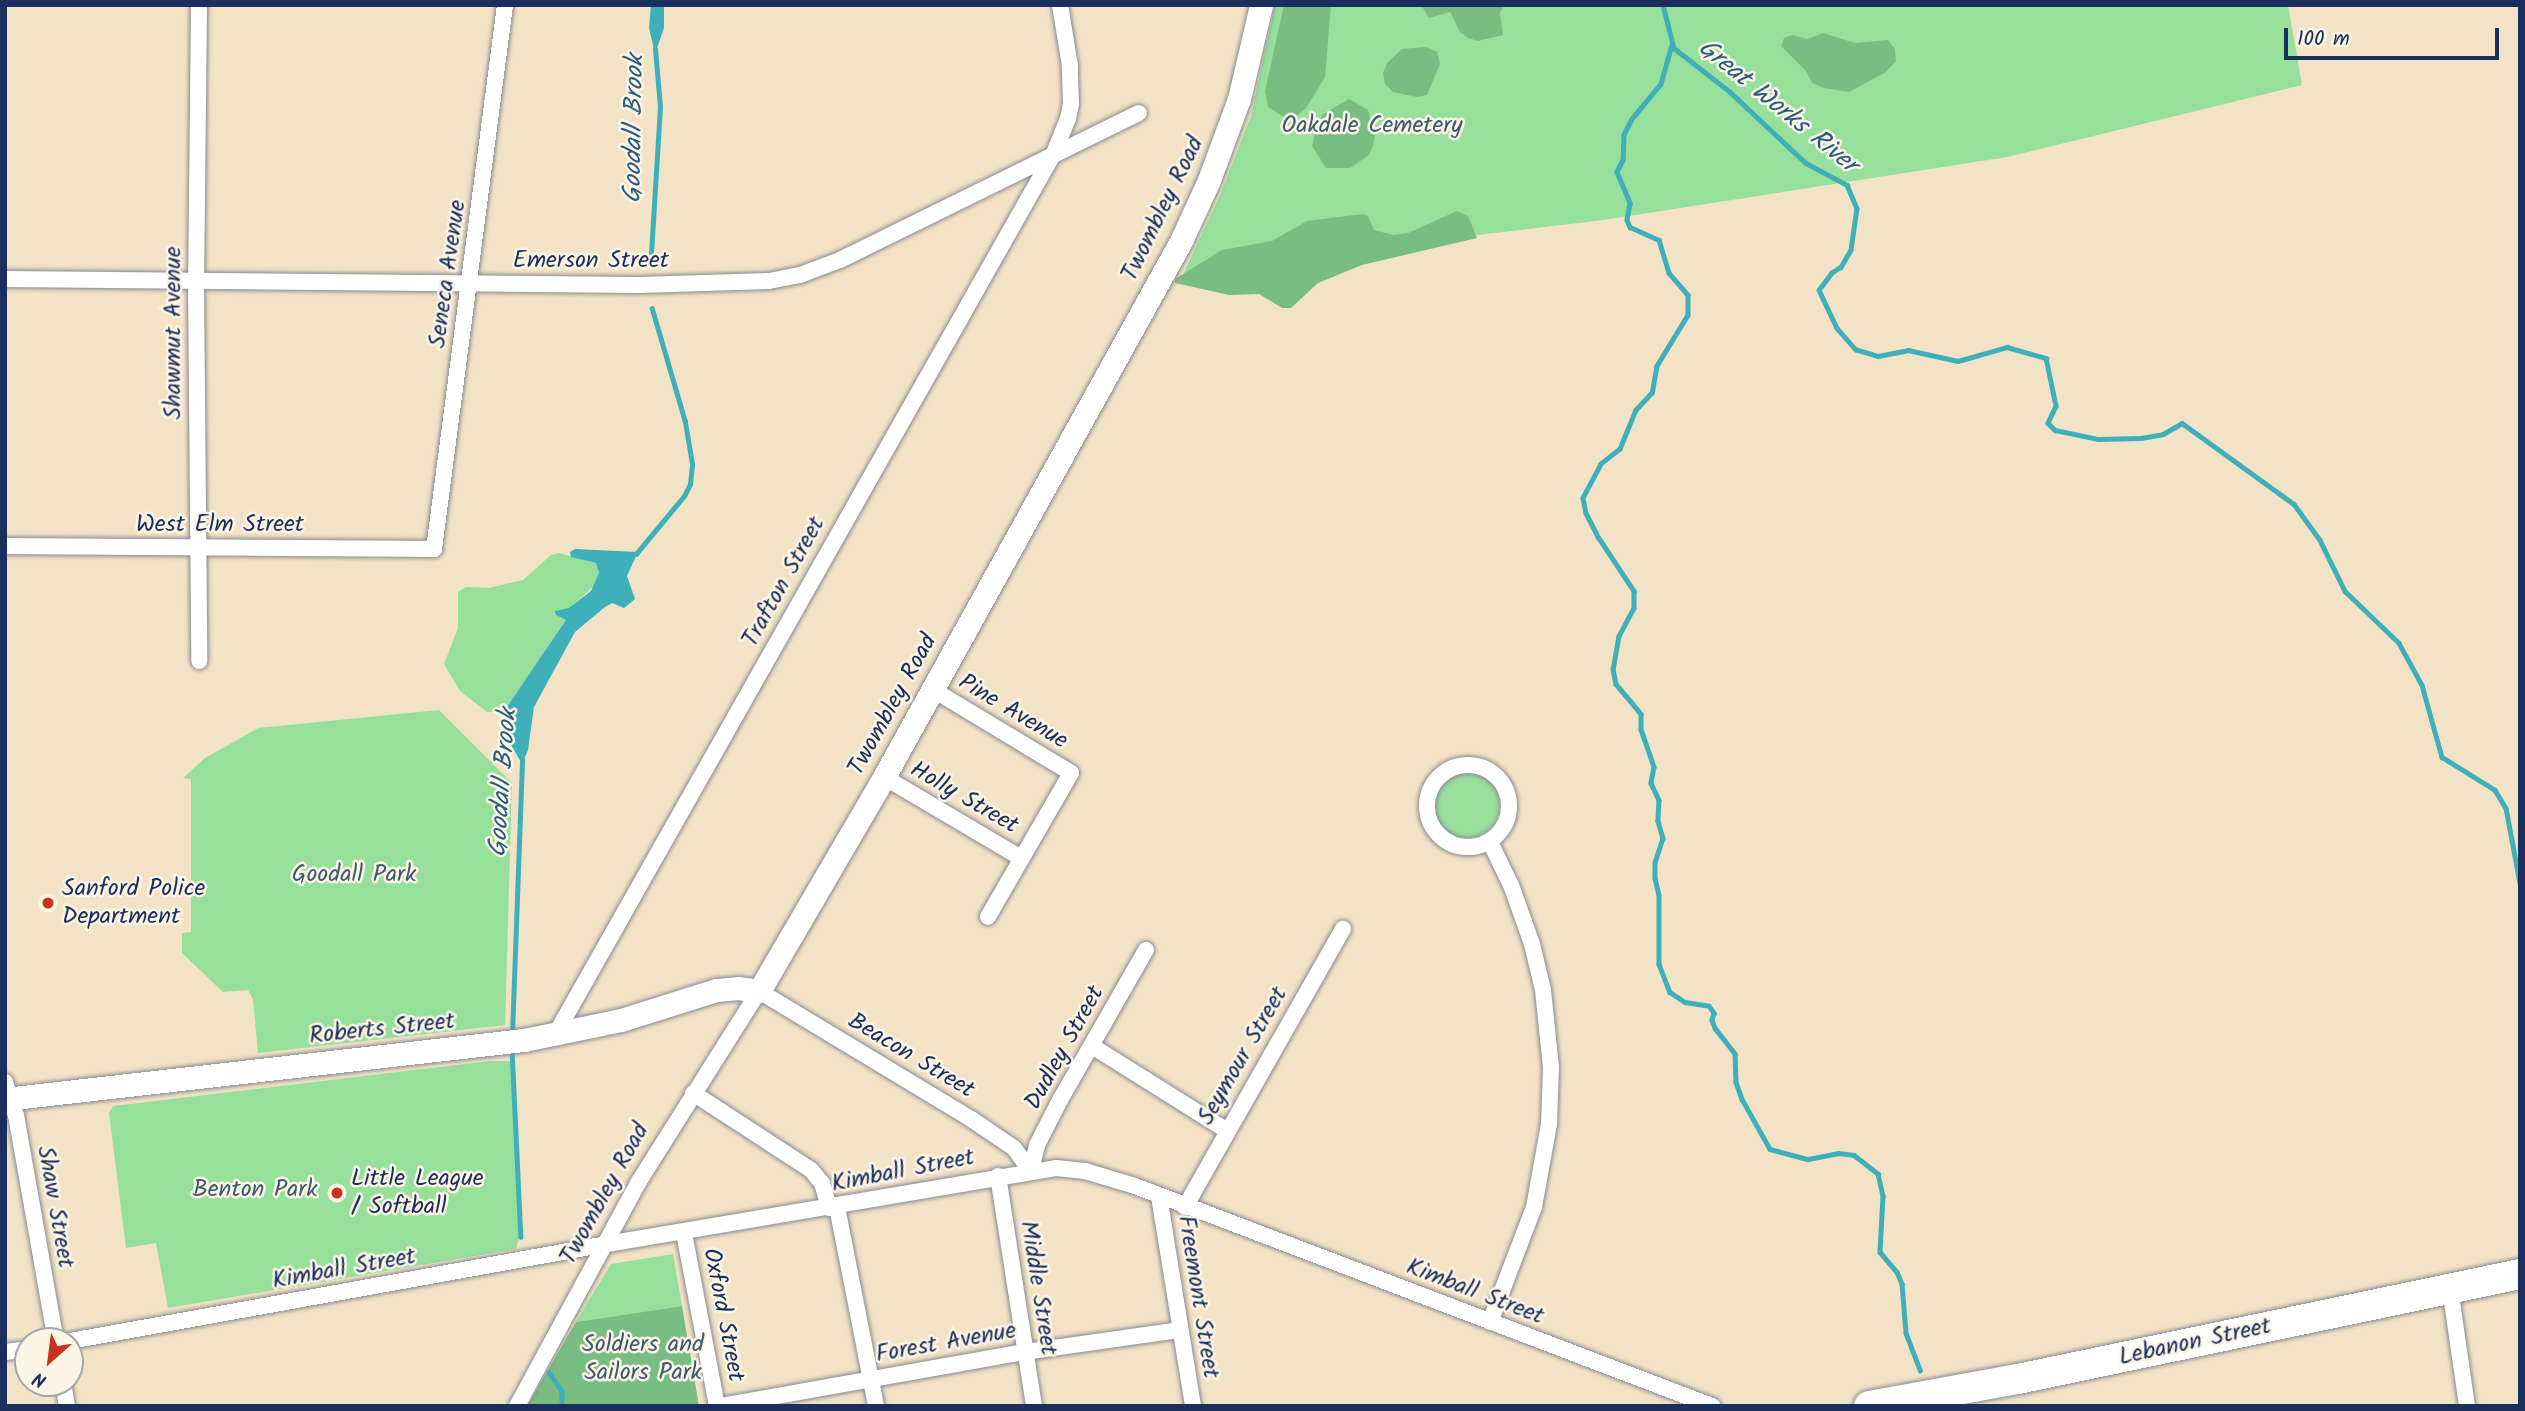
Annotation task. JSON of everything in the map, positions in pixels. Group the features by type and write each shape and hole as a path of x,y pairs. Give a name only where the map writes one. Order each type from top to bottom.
{"highway":[{"name":"Lebanon Street","path":"1869,1406 2030,1377 2520,1274"}],"street":[{"name":"Shawmut Avenue","path":"200,5 196,281 200,661"},
{"name":"Seneca Avenue","path":"434,549 505,5"},
{"name":"Trafton Street","path":"555,1035 1054,153 1071,103 1070,66 1060,5"},
{"name":"Twombley Road","path":"518,1404 638,1183 759,991 884,777 1196,210 1239,99 1261,5"},
{"name":"Emerson Street","path":"5,279 739,284 785,279 840,260 1139,113"},
{"name":"West Elm Street","path":"5,546 434,549"},
{"name":"Pine Avenue","path":"932,689 1070,773 1021,858"},
{"path":"1455,766 1479,766 1494,773 1505,785 1509,801 1507,816 1490,842 1459,845 1443,839 1433,827 1427,812 1431,788 1441,775 1455,766"},
{"name":"Holly Street","path":"884,777 1021,858"},
{"path":"1490,842 1511,885 1532,944 1545,1003 1551,1078 1546,1148 1534,1207 1490,1322"},
{"path":"988,917 1021,858"},
{"name":"Seymour Street","path":"1185,1206 1343,929"},
{"name":"Dudley Street","path":"1031,1171 1037,1145 1146,950"},
{"name":"Roberts Street","path":"7,1093 524,1040 621,1020 716,990 738,988 759,991"},
{"name":"Beacon Street","path":"759,991 1014,1147 1031,1171"},
{"path":"1092,1046 1226,1130"},
{"name":"Shaw Street","path":"7,1093 53,1327"},
{"path":"693,1093 811,1170 822,1183 833,1207 876,1406"},
{"name":"Kimball Street","path":"84,1338 998,1176 1031,1171 1085,1171 1159,1196 1712,1406"},
{"name":"Middle Street","path":"998,1176 1034,1406"},
{"name":"Freemont Street","path":"1159,1196 1193,1406"},
{"name":"Oxford Street","path":"684,1233 719,1406"},
{"path":"2450,1288 2467,1406"},
{"name":"Forest Avenue","path":"719,1406 1025,1352 1179,1330"},
{"path":"503,1406 518,1404"}],"green space":[{"name":"Oakdale Cemetery","path":"1275,5 2288,5 2302,85 2007,157 1603,220 1395,245 1182,277 1221,193 1251,116"},
{"path":"1284,5 1331,5 1325,77 1306,108 1294,118 1287,119 1268,107 1265,91"},
{"path":"1421,5 1504,5 1500,13 1503,35 1478,41 1468,38 1460,32 1450,12 1429,18"},
{"path":"1823,33 1855,43 1888,40 1895,49 1896,61 1886,72 1849,92 1824,88 1812,83 1806,71 1781,46 1784,38 1792,35 1807,39"},
{"path":"1426,47 1437,52 1440,64 1427,95 1417,97 1393,92 1385,84 1383,73 1387,63 1402,49"},
{"path":"1349,99 1368,110 1375,133 1373,146 1369,155 1350,168 1326,168 1312,146 1316,129 1323,114"},
{"path":"1457,211 1468,216 1477,238 1362,265 1318,283 1291,308 1282,308 1259,294 1229,295 1175,283 1175,279 1222,250 1272,241 1307,221 1362,214 1368,216 1374,230 1393,235 1408,233"},
{"path":"559,553 596,563 599,573 597,583 569,609 557,610 558,616 566,620 516,696 502,712 487,712 460,691 444,664 458,628 458,592 466,587 489,588 523,580 551,555"},
{"name":"Goodall Park","path":"439,710 512,783 505,1025 258,1053 253,999 248,990 223,992 182,953 182,933 191,932 191,779 183,778 205,758 258,728"},
{"path":"1467,772 1480,775 1490,782 1497,792 1500,805 1497,818 1490,828 1480,835 1467,838 1454,835 1444,828 1437,818 1434,805 1437,792 1444,782 1454,775"},
{"name":"Benton Park","path":"490,1061 511,1061 522,1228 516,1249 168,1308 156,1243 126,1248 109,1113 113,1106"},
{"path":"673,1254 682,1306 576,1322 611,1264"},
{"name":"Soldiers and Sailors Park","path":"682,1306 699,1406 527,1406 576,1322"}],"water":[{"path":"651,5 664,5 664,28 655,54 649,28"},
{"path":"575,549 638,552 627,576 635,599 624,608 612,603 575,632 534,707 528,750 522,764 511,745 505,723 507,707 566,620 556,615 555,611 569,608 591,591 599,573 596,563 571,557 570,552"}],"waterway":[{"name":"Great Works River","path":"1663,5 1674,48 1729,91 1806,163 1847,185 1857,208 1851,250 1841,267 1832,273 1819,290 1837,328 1855,349 1878,356 1908,350 1958,361 2007,347 2046,358 2056,406 2048,423 2055,430 2098,439 2141,438 2163,434 2182,423 2294,504 2320,540 2345,591 2399,643 2422,685 2442,757 2495,790 2506,808 2520,883"},
{"path":"1672,45 1661,84 1632,119 1624,135 1623,160 1617,172 1630,203 1627,220 1630,227 1659,240 1669,273 1688,295 1688,315 1657,366 1652,393 1636,410 1620,449 1601,464 1583,498 1586,513 1599,538 1634,591 1634,608 1619,636 1613,669 1616,684 1641,714 1641,729 1654,767 1651,783 1659,800 1658,821 1663,838 1655,862 1659,895 1659,964 1670,992 1685,1002 1709,1006 1714,1013 1712,1020 1715,1028 1735,1054 1736,1082 1742,1099 1770,1149 1808,1159 1838,1153 1854,1155 1878,1174 1883,1196 1880,1252 1897,1272 1902,1284 1906,1333 1920,1370"},
{"name":"Goodall Brook","path":"651,254 660,107 655,49"},
{"name":"Goodall Brook","path":"636,554 684,496 690,484 692,464 685,422 652,309"},
{"name":"Goodall Brook","path":"512,1034 522,759"},
{"name":"Goodall Brook","path":"512,1049 521,1237"},
{"name":"Goodall Brook","path":"549,1372 562,1391 562,1406"}],"place":[{"name":"Sanford Police Department","path":"48,903"},
{"name":"Little League / Softball","path":"337,1193"}]}
